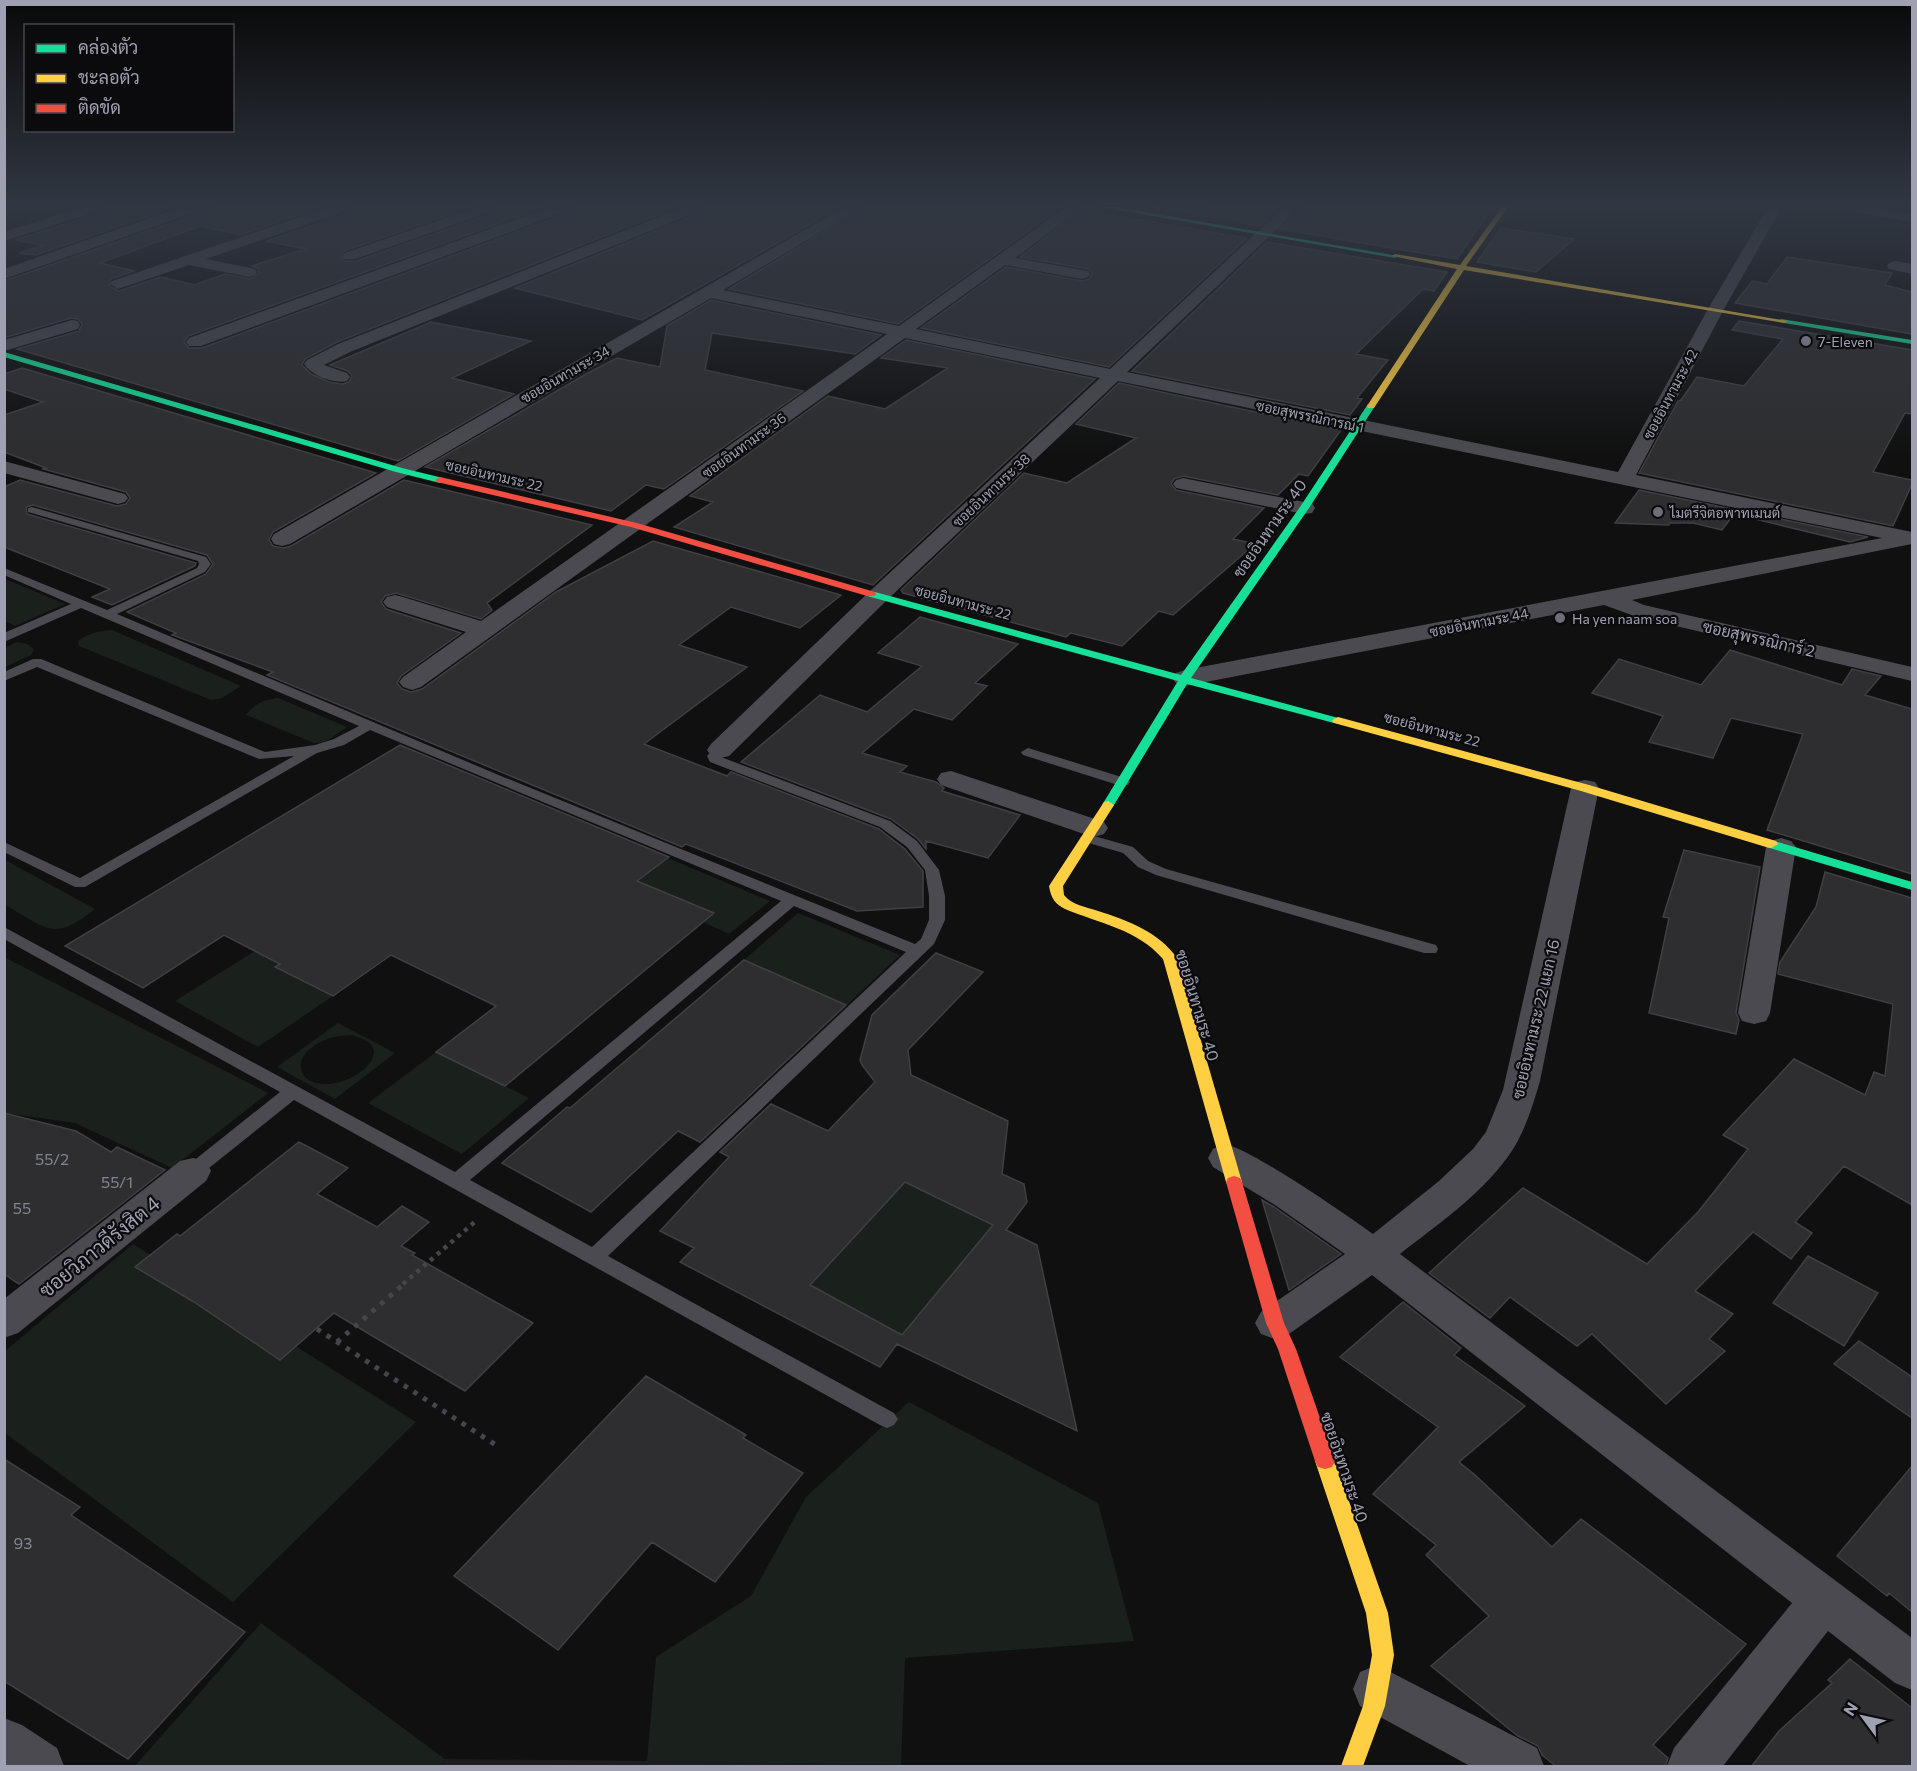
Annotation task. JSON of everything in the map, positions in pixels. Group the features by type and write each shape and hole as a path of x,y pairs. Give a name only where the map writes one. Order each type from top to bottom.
{"street":[{"path":"195,342 338,290"},
{"path":"341,377 317,369 313,364 344,348 490,290"},
{"name":"ซอยอินทามระ 34","path":"282,539 711,290"},
{"name":"ซอยอินทามระ 36","path":"412,682 960,290"},
{"name":"ซอยอินทามระ 38","path":"720,750 878,596 1206,290"},
{"name":"ซอยอินทามระ 40","path":"1352,1767 1374,1706 1383,1655 1377,1613 1287,1349 1275,1323 1170,958 1162,946 1135,928 1062,902 1057,896 1056,886 1123,782 1185,678 1304,508 1447,290"},
{"path":"1599,290 1912,342"},
{"name":"ซอยอินทามระ 42","path":"1624,479 1727,290"},
{"name":"ซอยสุพรรณิการณ์ 1","path":"707,292 1359,426 1911,536"},
{"path":"4,346 72,325"},
{"name":"ซอยอินทามระ 22","path":"4,354 399,470 634,525 878,596 1585,788 1912,886"},
{"path":"4,467 118,498"},
{"path":"1183,484 1304,508"},
{"name":"ซอยอินทามระ 44","path":"1185,678 1881,546 1911,536"},
{"name":"ซอยสุพรรณิการ์ 2","path":"1606,598 1637,610 1912,674"},
{"path":"395,602 485,630"},
{"path":"951,779 1090,833"},
{"name":"ซอยอินทามระ 22 แยก 16","path":"1275,1323 1325,1291 1373,1255 1469,1177 1496,1147 1510,1122 1523,1081 1585,788"},
{"path":"1754,1013 1781,847"},
{"path":"1226,1158 1288,1195 1373,1255 1912,1667"},
{"name":"ซอยวิภาวดีรังสิต 4","path":"4,1322 194,1171"},
{"path":"1692,1767 1823,1600"},
{"path":"1377,1689 1519,1767"},
{"path":"4,1743 39,1767"}],"lane":[{"path":"32,510 202,559 205,564 201,570 106,615"},
{"path":"4,571 917,951"},
{"path":"7,635 80,604"},
{"path":"4,677 37,662 264,756 317,749 339,742 370,725"},
{"path":"4,846 80,884 317,749"},
{"path":"594,1257 928,941 938,920 937,896 932,870 912,844 885,824 715,759 714,756 720,750"},
{"path":"1028,752 1123,782"},
{"path":"1090,833 1128,850 1143,864 1161,872 1430,949"},
{"path":"457,1181 792,900"},
{"path":"4,932 887,1419"},
{"path":"194,1171 293,1091"}],"path":[{"path":"337,1342 496,1203"},
{"path":"316,1329 499,1447"}],"shaded area":[{"path":"5,579 65,604 15,626 5,621"},
{"path":"112,630 241,686 222,698 211,700 79,646 78,641 86,636"},
{"path":"16,642 27,644 34,649 31,655 5,667 5,648"},
{"path":"278,698 347,727 325,742 314,743 246,715 260,703"},
{"path":"509,791 770,901 729,934 703,922 713,913 646,885 558,843"},
{"path":"5,860 95,909 81,920 59,929 50,928 31,920 5,905"},
{"path":"798,913 900,955 847,1005 744,960"},
{"path":"255,951 280,963 275,967 333,996 258,1047 175,1001"},
{"path":"4,957 268,1093 172,1168 75,1123 5,1113"},
{"path":"338,1023 395,1053 335,1099 277,1067","holes":["350,1035 365,1040 373,1048 373,1056 369,1064 349,1079 323,1084 314,1083 303,1075 301,1069 303,1057 315,1045 332,1038"]},
{"path":"436,1052 529,1098 462,1154 368,1103"},
{"path":"905,1182 993,1225 902,1335 810,1285"},
{"path":"133,1244 416,1422 233,1602 5,1433 5,1351"},
{"path":"909,1402 1098,1503 1134,1641 905,1658 901,1765 647,1761 656,1657 751,1596 806,1497"},
{"path":"261,1623 445,1759 440,1766 135,1766"},
{"path":"445,1759 647,1761 901,1765 440,1766"}],"building":[{"path":"4,290 316,290 188,336 184,342 189,348 202,348 360,290 469,290 337,342 305,359 302,365 311,374 329,382 342,384 349,382 352,376 348,371 330,365 431,322 531,341 452,378 514,394 398,461 17,349 79,331 82,324 78,319 71,318 4,338"},
{"path":"522,290 695,290 642,320"},
{"path":"732,290 946,290 898,324"},
{"path":"974,290 1192,290 1109,367 921,328"},
{"path":"1217,290 1422,290 1356,354 1388,360 1357,398 1362,399 1350,415 1132,371"},
{"path":"1745,290 1903,290 1912,292 1912,334 1735,303"},
{"path":"711,300 881,335 855,354 712,333 705,370 803,391 664,489 646,485 611,511 425,467 617,358 660,367 667,326"},
{"path":"1739,321 1912,350 1912,414 1905,413 1873,472 1912,480 1893,526 1639,473 1678,401 1697,377 1744,386 1783,339 1732,330"},
{"path":"906,340 1095,379 873,585 674,527 713,502 690,496 828,396 885,409 948,368 881,358"},
{"path":"22,368 376,473 273,532 269,540 273,546 283,548 291,546 404,480 592,525 487,603 492,610 481,619 396,593 385,596 381,602 386,609 461,633 401,676 397,683 402,689 411,692 422,689 556,592 653,541 841,595 800,628 731,607 679,645 747,667 644,744 727,776 731,772 879,829 905,849 923,871 923,907 857,911 686,844 682,847 267,675 273,672 172,635 176,633 127,612 206,574 213,564 207,555 33,505 26,507 27,514 196,563 195,566 112,605 92,597 110,589 4,547 4,487 20,480 117,506 126,504 130,498 126,492 43,469 46,468 4,452 4,415 43,402 4,389 4,374"},
{"path":"1119,383 1341,430 1308,476 1299,474 1278,495 1183,476 1174,479 1171,484 1176,490 1264,508 1233,539 1255,544 1173,615 1159,611 1122,646 1071,633 1066,637 903,593 901,590 1024,473 1067,483 1136,438 1076,424"},
{"path":"1639,490 1868,537 1850,542 1734,514 1722,530 1693,523 1670,523 1669,525 1615,523"},
{"path":"920,617 1018,644 975,683 987,686 952,720 914,709 862,753 907,766 900,772 936,782 944,788 942,791 1020,815 988,858 926,841 926,849 918,839 891,819 741,762 820,695 867,712 922,666 878,653"},
{"path":"1730,650 1842,685 1852,669 1881,676 1865,695 1912,709 1912,874 1767,830 1803,734 1731,718 1713,758 1649,742 1663,716 1592,693 1619,659 1701,685"},
{"path":"400,745 669,857 637,881 714,913 505,1086 436,1052 496,1006 391,955 333,996 275,967 280,964 224,935 143,988 65,946"},
{"path":"1684,850 1760,867 1736,1013 1739,1020 1736,1034 1649,1013 1669,918 1663,917"},
{"path":"1825,872 1912,898 1912,1205 1844,1166 1795,1222 1812,1233 1791,1259 1753,1232 1695,1291 1733,1314 1709,1339 1725,1351 1666,1404 1592,1334 1577,1346 1510,1297 1490,1318 1429,1273 1523,1188 1647,1264 1698,1212 1748,1149 1723,1135 1794,1059 1865,1095 1874,1072 1885,1076 1893,1004 1778,974 1780,962 1816,907"},
{"path":"936,953 983,972 908,1050 911,1075 1008,1121 1002,1174 1024,1184 1027,1202 1006,1230 1037,1245 1077,1431 897,1344 880,1367 680,1262 694,1248 660,1231 729,1157 720,1152 771,1104 828,1131 875,1082 860,1060 872,1015","holes":["905,1182 993,1225 902,1335 810,1285"]},
{"path":"744,960 846,1005 700,1142 678,1131 591,1212 502,1163 567,1107 570,1108"},
{"path":"4,1113 76,1131 111,1152 117,1147 165,1170 19,1284 4,1274"},
{"path":"299,1142 348,1168 317,1194 377,1227 402,1206 429,1222 401,1246 415,1253 412,1255 533,1323 465,1391 334,1313 280,1360 194,1302 135,1267 177,1234 180,1236"},
{"path":"1262,1200 1274,1207 1341,1254 1289,1290"},
{"path":"1808,1256 1878,1293 1844,1346 1773,1303"},
{"path":"1403,1302 1461,1348 1454,1355 1525,1406 1459,1462 1552,1547 1581,1519 1746,1644 1653,1745 1668,1758 1665,1767 1557,1767 1542,1755 1538,1746 1518,1736 1431,1666 1489,1616 1426,1555 1436,1545 1373,1494 1438,1427 1340,1357"},
{"path":"1859,1341 1912,1377 1912,1418 1834,1364"},
{"path":"646,1376 746,1435 743,1438 803,1473 715,1582 652,1542 558,1650 454,1576"},
{"path":"4,1459 80,1507 71,1515 245,1632 128,1759 4,1681"},
{"path":"1912,1466 1912,1612 1889,1593 1887,1596 1837,1556"},
{"path":"1850,1659 1912,1708 1912,1767 1751,1767 1779,1731 1832,1683 1828,1680"}],"traffic: fast":[{"path":"1784,321 1912,342"},
{"path":"4,354 440,480"},
{"path":"1108,805 1185,678 1304,508 1371,406"},
{"path":"871,594 1338,721"},
{"path":"1771,844 1912,886"}],"traffic: slow":[{"path":"1371,406 1447,290"},
{"path":"1596,290 1784,321"},
{"path":"1338,721 1585,788 1771,844"},
{"path":"1108,805 1056,886 1058,895 1070,906 1136,930 1154,942 1170,958 1234,1182"},
{"path":"1325,1461 1377,1613 1383,1655 1374,1706 1352,1766"}],"traffic: jam":[{"path":"440,480 634,525 871,594"},
{"path":"1234,1182 1275,1323 1287,1349 1325,1461"}],"place":[{"name":"7-Eleven","path":"1806,341"},
{"name":"ไมตรีจิตอพาทเมนต์","path":"1658,512"},
{"name":"Ha yen naam soa","path":"1560,618"}]}
